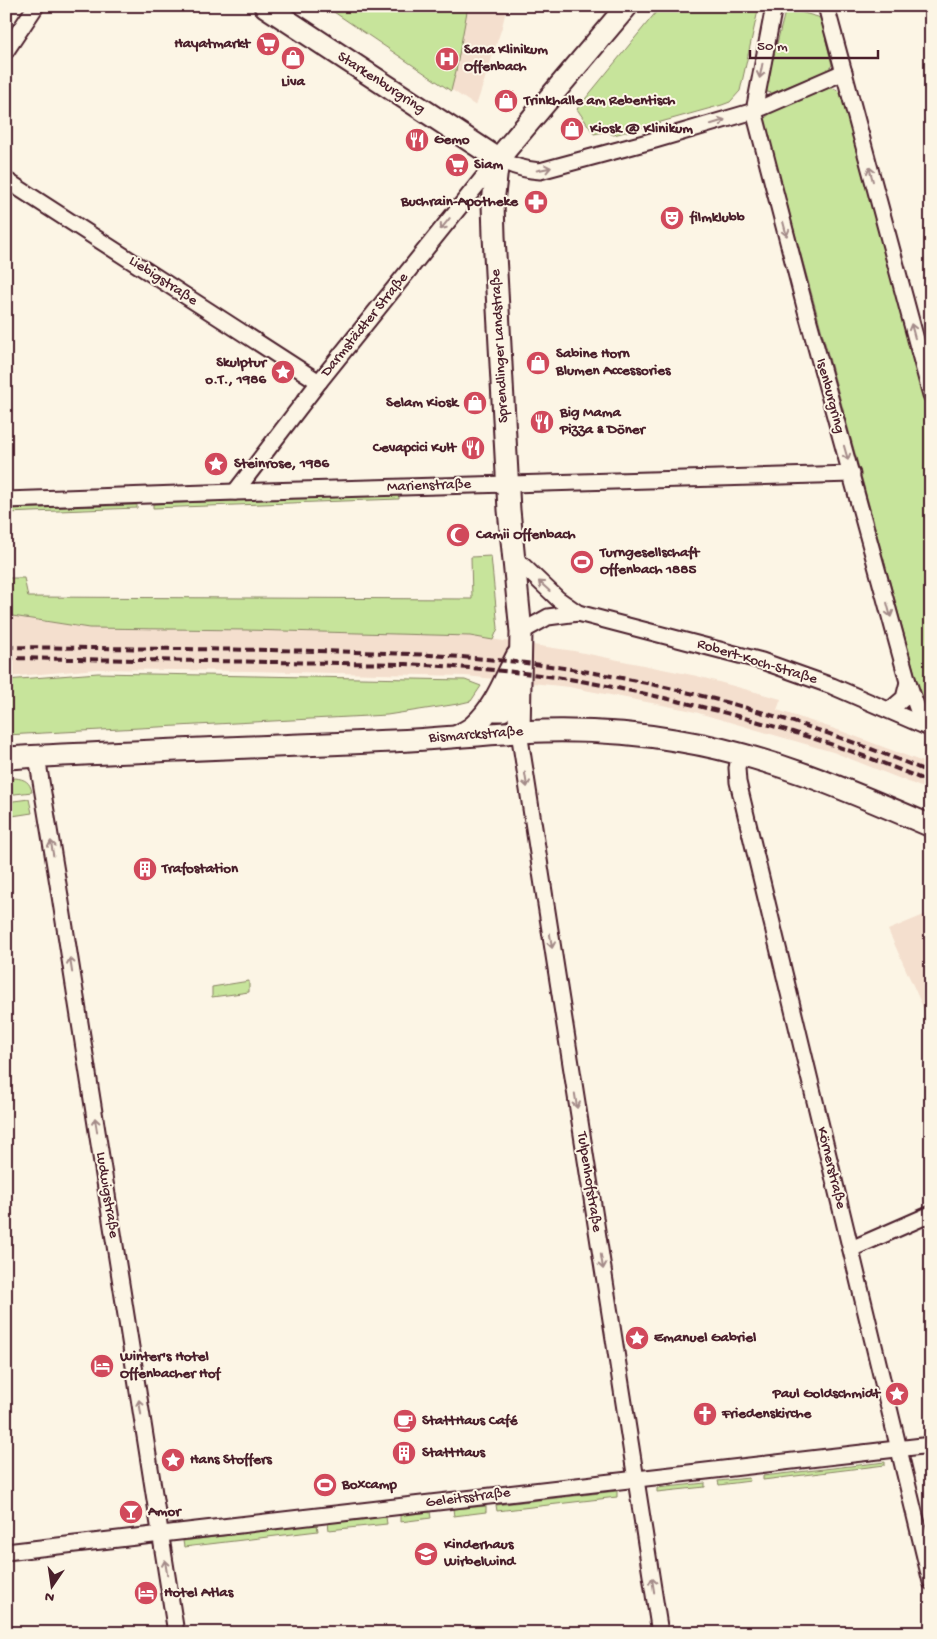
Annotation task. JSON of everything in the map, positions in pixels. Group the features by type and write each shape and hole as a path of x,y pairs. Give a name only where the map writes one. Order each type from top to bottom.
{"main road":[{"name":"Starkenburgring","path":"265,6 498,159"},
{"path":"498,159 627,6"},
{"name":"Sprendlinger Landstraße","path":"498,159 493,203 508,484 520,640 519,732"},
{"path":"457,736 474,726 494,702 520,640"},
{"name":"Bismarckstraße","path":"6,758 268,747 546,731 646,735 702,744 792,770 931,826"}],"street":[{"path":"6,51 36,6"},
{"name":"Isenburgring","path":"774,6 754,111 805,307 909,686 927,727"},
{"path":"826,6 931,395"},
{"path":"498,159 515,167 540,171 754,111 844,72"},
{"name":"Darmstädter Straße","path":"235,492 319,382 498,159"},
{"name":"Liebigstraße","path":"6,180 319,382"},
{"name":"Marienstraße","path":"6,500 852,474"},
{"name":"Robert-Koch-Straße","path":"513,556 558,600 578,613"},
{"name":"Robert-Koch-Straße","path":"520,640 548,617 559,614 578,613 762,662 832,686 927,727"},
{"path":"890,710 904,698 909,686"},
{"name":"Tulpenhofstraße","path":"519,732 660,1633"},
{"name":"Körnerstraße","path":"740,754 737,768 738,782 931,1582"},
{"name":"Ludwigstraße","path":"37,757 176,1633"},
{"path":"850,1249 931,1214"},
{"name":"Geleitsstraße","path":"6,1552 931,1445"}],"shaded area":[{"name":"Sana Klinikum Offenbach","path":"325,6 507,6 476,106"},
{"path":"6,615 89,628 470,636 574,651 697,676 781,699 777,710 841,731 931,765 931,791 833,752 688,710 569,687 466,676 248,671 97,669 6,677"},
{"path":"931,912 931,1025 888,930"}],"green space":[{"name":"Sana Klinikum Offenbach","path":"325,6 468,6 451,91"},
{"path":"661,6 759,6 740,91 730,102 722,105 614,135 608,131 594,134 577,109"},
{"path":"786,8 821,19 832,65 828,70 772,93 767,92 766,86"},
{"path":"828,88 836,89 841,95 931,423 931,716 925,711 764,119 773,111"},
{"path":"399,494 399,499 153,508 153,504"},
{"path":"137,505 137,508 6,513 6,509"},
{"path":"491,556 498,628 493,640 470,636 89,628 6,615 6,578 24,578 28,597 472,599 471,557"},
{"path":"98,673 465,680 481,686 471,701 387,715 6,735 6,680"},
{"path":"15,778 26,782 32,792 6,795 6,781"},
{"path":"29,799 32,813 6,817 6,802"},
{"path":"249,981 249,992 212,997 212,987"},
{"path":"885,1462 885,1465 763,1480 763,1476"},
{"path":"749,1478 750,1481 719,1485 718,1481"},
{"path":"705,1483 705,1487 657,1492 657,1488"},
{"path":"617,1491 617,1497 497,1511 496,1505"},
{"path":"486,1506 486,1512 454,1516 453,1509"},
{"path":"430,1512 431,1518 400,1522 400,1515"},
{"path":"386,1517 387,1524 329,1530 328,1523"},
{"path":"317,1524 318,1531 184,1547 183,1541"}],"railway":[{"path":"6,647 271,650 424,655 501,660 577,670 668,688 757,711 845,739 931,773"},
{"path":"6,658 406,664 554,677 646,694 719,711 791,731 862,755 931,783"}],"place":[{"name":"Hayatmarkt","path":"268,44"},
{"name":"Liva","path":"293,58"},
{"name":"Sana Klinikum Offenbach","path":"447,59"},
{"name":"Trinkhalle am Rebentisch","path":"506,101"},
{"name":"Kiosk @ Klinikum","path":"572,129"},
{"name":"Gemo","path":"417,140"},
{"name":"Siam","path":"457,165"},
{"name":"Buchrain-Apotheke","path":"536,202"},
{"name":"filmklubb","path":"672,218"},
{"name":"Sabine Horn Blumen Accessories","path":"538,363"},
{"name":"Skulptur o.T., 1986","path":"283,372"},
{"name":"Selam Kiosk","path":"475,403"},
{"name":"Big Mama Pizza & Döner","path":"542,422"},
{"name":"Cevapcici Kult","path":"473,448"},
{"name":"Steinrose, 1986","path":"216,464"},
{"name":"Camii Offenbach","path":"458,535"},
{"name":"Turngesellschaft Offenbach 1885","path":"582,562"},
{"name":"Trafostation","path":"145,869"},
{"name":"Emanuel Gabriel","path":"637,1338"},
{"name":"Winter's Hotel Offenbacher Hof","path":"102,1366"},
{"name":"Paul Goldschmidt","path":"897,1394"},
{"name":"Friedenskirche","path":"705,1414"},
{"name":"StattHaus Café","path":"405,1421"},
{"name":"StattHaus","path":"404,1453"},
{"name":"Hans Stoffers","path":"173,1460"},
{"name":"Boxcamp","path":"325,1485"},
{"name":"Amor","path":"131,1512"},
{"name":"Kinderhaus Wirbelwind","path":"426,1554"},
{"name":"Hotel Atlas","path":"146,1593"}]}
